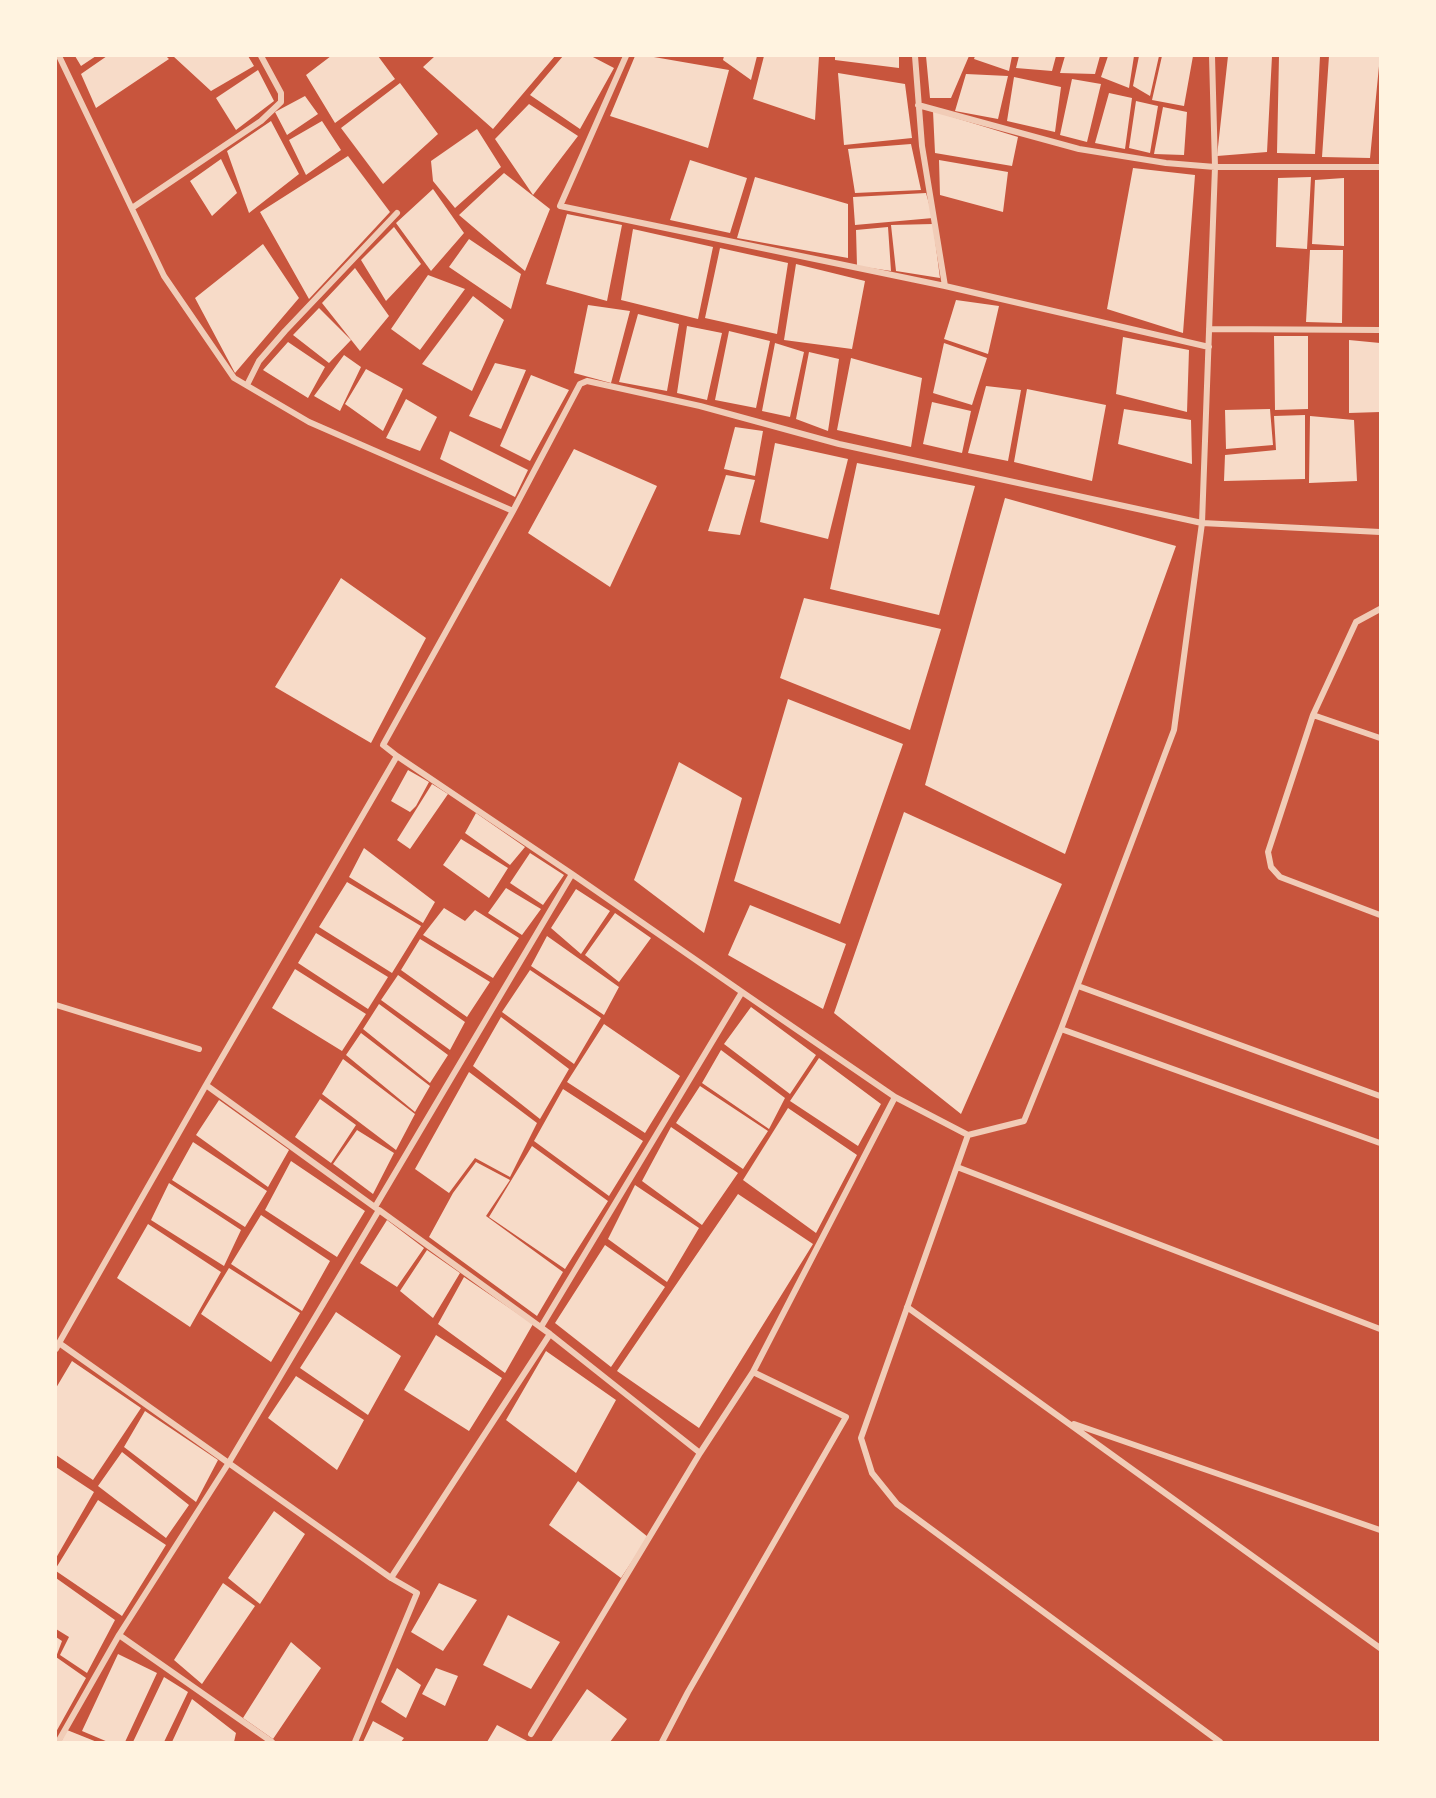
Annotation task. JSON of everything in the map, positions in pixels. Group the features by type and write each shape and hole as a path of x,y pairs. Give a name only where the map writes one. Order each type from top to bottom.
{"street":[{"path":"59,56 164,276 234,378 309,422 513,511"},
{"path":"132,207 261,121 281,102 281,93 261,56"},
{"path":"626,56 560,206 945,286 1209,347"},
{"path":"915,56 922,146 945,286"},
{"path":"1212,56 1215,167 1202,524 1174,730 1078,986 1024,1121 968,1136 895,1097 383,746 513,511 580,384 587,381 700,406 839,444 1202,524 1380,532"},
{"path":"918,105 1079,149 1166,163 1215,167 1380,167"},
{"path":"247,385 260,361 285,331 397,213"},
{"path":"1209,329 1380,330"},
{"path":"1380,609 1356,622 1313,715 1268,852 1271,867 1280,877 1380,915"},
{"path":"1313,715 1380,738"},
{"path":"355,1743 417,1593 391,1578 57,1346 397,756"},
{"path":"58,1743 118,1635 228,1464 572,874"},
{"path":"1078,986 1380,1096"},
{"path":"541,1327 742,992"},
{"path":"56,1005 199,1049"},
{"path":"1061,1029 1380,1143"},
{"path":"206,1085 541,1327 700,1453"},
{"path":"531,1734 700,1453 753,1372 895,1097"},
{"path":"968,1136 861,1438 872,1473 897,1504 1221,1743"},
{"path":"957,1167 1380,1329"},
{"path":"907,1307 1380,1648"},
{"path":"391,1578 550,1334"},
{"path":"662,1743 688,1692 846,1417 753,1372"},
{"path":"1067,1422 1380,1530"},
{"path":"118,1635 272,1743"}],"building":[{"path":"75,56 96,56 81,66"},
{"path":"107,56 166,56 169,59 96,108 81,74"},
{"path":"173,56 248,56 254,66 211,91"},
{"path":"331,56 378,56 395,79 335,123 306,75"},
{"path":"435,56 555,56 493,129 423,67"},
{"path":"563,56 591,56 614,68 580,129 530,95"},
{"path":"635,56 648,56 729,70 708,148 610,116"},
{"path":"724,56 757,56 751,80 723,60"},
{"path":"764,56 819,56 815,120 753,99"},
{"path":"835,56 899,56 899,68 835,60"},
{"path":"926,56 969,56 951,98 930,98"},
{"path":"975,56 1012,56 1009,71 974,59"},
{"path":"1019,56 1056,56 1052,71 1016,68"},
{"path":"1065,56 1100,56 1095,74 1060,73"},
{"path":"1108,56 1134,56 1129,88 1101,77"},
{"path":"1139,56 1159,56 1150,96 1133,86"},
{"path":"1162,56 1193,56 1184,106 1152,100"},
{"path":"1228,56 1272,56 1267,152 1217,156"},
{"path":"1279,56 1320,56 1315,154 1277,153"},
{"path":"1329,56 1380,56 1370,158 1322,157"},
{"path":"258,70 274,101 236,130 216,98"},
{"path":"838,73 905,84 912,138 844,145"},
{"path":"966,74 1008,76 998,119 955,111"},
{"path":"1014,77 1061,87 1055,132 1007,121"},
{"path":"1072,79 1101,84 1087,142 1060,135"},
{"path":"400,83 438,134 383,184 341,128"},
{"path":"1109,93 1132,98 1125,149 1095,143"},
{"path":"305,96 318,114 287,135 275,112"},
{"path":"1136,101 1158,106 1150,153 1129,148"},
{"path":"529,104 578,136 533,195 495,139"},
{"path":"1163,107 1187,112 1184,155 1154,154"},
{"path":"933,111 1018,137 1012,166 935,153"},
{"path":"271,121 299,174 249,213 227,151"},
{"path":"322,121 341,150 306,175 289,140"},
{"path":"477,129 501,167 455,208 433,181 431,161"},
{"path":"911,144 921,190 855,193 848,149"},
{"path":"348,156 390,212 309,299 260,212"},
{"path":"221,159 237,193 212,216 190,181"},
{"path":"690,160 747,178 730,233 670,220"},
{"path":"939,160 1008,172 1003,212 940,195"},
{"path":"1133,168 1195,175 1183,333 1107,309"},
{"path":"504,173 550,209 525,271 459,215"},
{"path":"755,177 848,204 848,258 737,238"},
{"path":"1311,177 1307,249 1276,247 1278,178"},
{"path":"1344,178 1344,246 1312,244 1315,180"},
{"path":"433,189 464,233 431,271 396,223"},
{"path":"926,193 933,218 855,225 853,197"},
{"path":"567,214 622,225 607,301 546,284"},
{"path":"933,224 940,278 896,271 891,225"},
{"path":"394,227 421,264 386,301 361,260"},
{"path":"888,227 891,271 857,266 856,230"},
{"path":"633,229 713,247 698,319 621,300"},
{"path":"469,239 521,274 511,309 449,267"},
{"path":"263,244 299,298 235,373 195,298"},
{"path":"720,248 788,263 777,334 705,318"},
{"path":"1310,250 1343,250 1342,323 1306,322"},
{"path":"796,264 865,281 852,349 784,340"},
{"path":"355,268 389,316 360,351 322,303"},
{"path":"428,275 465,289 420,350 391,329"},
{"path":"473,296 504,320 472,391 422,364"},
{"path":"956,300 999,306 988,354 944,339"},
{"path":"588,305 630,311 611,383 574,373"},
{"path":"319,308 351,340 329,363 293,335"},
{"path":"638,314 679,324 667,391 619,382"},
{"path":"687,326 722,333 707,400 677,393"},
{"path":"729,331 770,341 756,408 715,400"},
{"path":"1274,336 1308,336 1308,409 1275,410"},
{"path":"1123,337 1189,350 1187,412 1116,394"},
{"path":"1349,340 1380,343 1380,412 1349,413"},
{"path":"288,342 325,367 308,398 263,370"},
{"path":"775,343 804,352 790,417 762,411"},
{"path":"944,343 987,358 972,405 933,393"},
{"path":"809,352 839,359 828,431 796,419"},
{"path":"344,355 361,367 340,411 314,396"},
{"path":"851,358 922,378 911,447 837,430"},
{"path":"495,363 526,370 501,429 469,416"},
{"path":"366,369 403,389 383,431 345,404"},
{"path":"531,375 569,390 530,461 500,446"},
{"path":"986,386 1021,390 1008,461 968,453"},
{"path":"1027,389 1106,405 1092,481 1014,462"},
{"path":"406,399 437,417 420,451 386,438"},
{"path":"932,402 971,411 962,453 923,444"},
{"path":"1124,409 1191,420 1192,464 1118,444"},
{"path":"1270,409 1273,445 1226,449 1225,410"},
{"path":"1305,415 1305,479 1224,481 1225,455 1276,450 1274,416"},
{"path":"1310,416 1354,420 1357,481 1309,483"},
{"path":"735,427 763,431 755,476 724,469"},
{"path":"450,431 528,470 515,497 440,459"},
{"path":"775,443 848,459 828,539 760,522"},
{"path":"574,449 657,486 610,587 528,533"},
{"path":"857,463 975,486 939,615 830,589"},
{"path":"726,475 755,480 740,535 708,531"},
{"path":"1005,498 1176,546 1065,854 925,785"},
{"path":"341,578 426,638 371,743 275,687"},
{"path":"804,598 941,629 910,730 780,678"},
{"path":"788,699 903,744 840,924 734,881"},
{"path":"679,762 742,798 704,933 634,880"},
{"path":"408,770 429,782 416,806 410,812 391,801"},
{"path":"432,784 448,794 410,849 397,840"},
{"path":"904,812 1062,884 961,1114 834,1013"},
{"path":"476,813 525,847 510,865 465,833"},
{"path":"461,839 508,868 489,898 443,865"},
{"path":"364,848 435,902 423,923 349,877"},
{"path":"530,853 564,875 543,905 510,883"},
{"path":"347,882 421,926 392,973 319,927"},
{"path":"506,888 541,909 522,935 488,913"},
{"path":"576,889 610,911 581,954 551,928"},
{"path":"750,905 846,944 823,1009 728,955"},
{"path":"444,908 465,921 475,910 519,938 493,978 423,935"},
{"path":"615,913 651,938 619,982 585,955"},
{"path":"316,933 388,977 368,1009 298,963"},
{"path":"547,936 619,987 604,1015 531,966"},
{"path":"420,939 490,982 467,1017 401,970"},
{"path":"295,969 366,1014 342,1051 272,1008"},
{"path":"530,970 601,1018 574,1064 502,1012"},
{"path":"398,975 465,1022 450,1050 381,1000"},
{"path":"379,1004 448,1055 430,1083 363,1029"},
{"path":"751,1007 816,1055 790,1094 724,1044"},
{"path":"501,1017 569,1069 540,1119 473,1066"},
{"path":"604,1024 680,1076 645,1133 567,1082"},
{"path":"361,1033 430,1086 415,1112 346,1055"},
{"path":"721,1050 785,1098 769,1129 702,1083"},
{"path":"819,1058 881,1104 858,1146 790,1101"},
{"path":"343,1059 415,1114 396,1150 322,1094"},
{"path":"469,1072 537,1123 510,1177 475,1158 449,1193 415,1169"},
{"path":"700,1086 768,1131 743,1169 676,1123"},
{"path":"563,1089 643,1141 609,1196 534,1141"},
{"path":"320,1099 356,1125 331,1163 295,1137"},
{"path":"219,1100 289,1150 268,1187 196,1135"},
{"path":"788,1108 857,1155 816,1233 743,1180"},
{"path":"671,1127 738,1173 702,1225 642,1181"},
{"path":"357,1130 394,1153 373,1194 333,1164"},
{"path":"193,1142 267,1191 245,1227 172,1180"},
{"path":"532,1146 608,1201 565,1269 489,1217"},
{"path":"291,1161 365,1211 337,1257 265,1210"},
{"path":"476,1162 510,1180 486,1216 563,1272 537,1316 429,1237 453,1193"},
{"path":"169,1183 241,1230 224,1266 151,1220"},
{"path":"635,1185 699,1228 667,1282 608,1239"},
{"path":"738,1194 813,1244 699,1428 617,1371"},
{"path":"261,1215 330,1261 302,1311 231,1264"},
{"path":"387,1220 424,1248 397,1287 360,1263"},
{"path":"148,1224 221,1272 190,1327 117,1278"},
{"path":"605,1245 665,1287 611,1367 555,1323"},
{"path":"427,1250 460,1273 433,1318 400,1291"},
{"path":"229,1268 300,1313 271,1362 201,1314"},
{"path":"464,1277 533,1324 505,1373 438,1324"},
{"path":"336,1312 401,1356 368,1415 300,1368"},
{"path":"436,1335 502,1378 469,1431 404,1390"},
{"path":"546,1351 616,1400 576,1473 506,1420"},
{"path":"72,1361 141,1408 93,1480 56,1455 56,1388"},
{"path":"296,1376 364,1420 337,1470 268,1418"},
{"path":"145,1411 218,1460 196,1502 124,1447"},
{"path":"122,1452 189,1505 166,1538 98,1486"},
{"path":"56,1467 94,1492 56,1558"},
{"path":"578,1481 648,1537 621,1578 549,1525"},
{"path":"98,1500 166,1545 122,1616 56,1571"},
{"path":"274,1511 305,1534 260,1604 228,1578"},
{"path":"56,1578 115,1620 87,1673 60,1655 69,1637 56,1629"},
{"path":"223,1583 255,1606 202,1684 174,1660"},
{"path":"439,1583 477,1600 443,1651 411,1632"},
{"path":"508,1615 560,1642 531,1689 483,1665"},
{"path":"56,1637 62,1641 56,1657"},
{"path":"291,1642 321,1668 273,1739 243,1718"},
{"path":"118,1654 157,1673 125,1742 108,1742 82,1731"},
{"path":"56,1657 86,1678 56,1732"},
{"path":"397,1668 421,1685 406,1718 381,1702"},
{"path":"436,1668 458,1676 445,1706 422,1694"},
{"path":"164,1677 188,1692 164,1742 133,1742"},
{"path":"587,1689 627,1719 610,1742 551,1742"},
{"path":"192,1699 236,1733 234,1742 172,1742"},
{"path":"373,1721 404,1738 401,1742 363,1742"},
{"path":"497,1725 529,1742 487,1742"},
{"path":"67,1730 97,1742 61,1742"}]}
